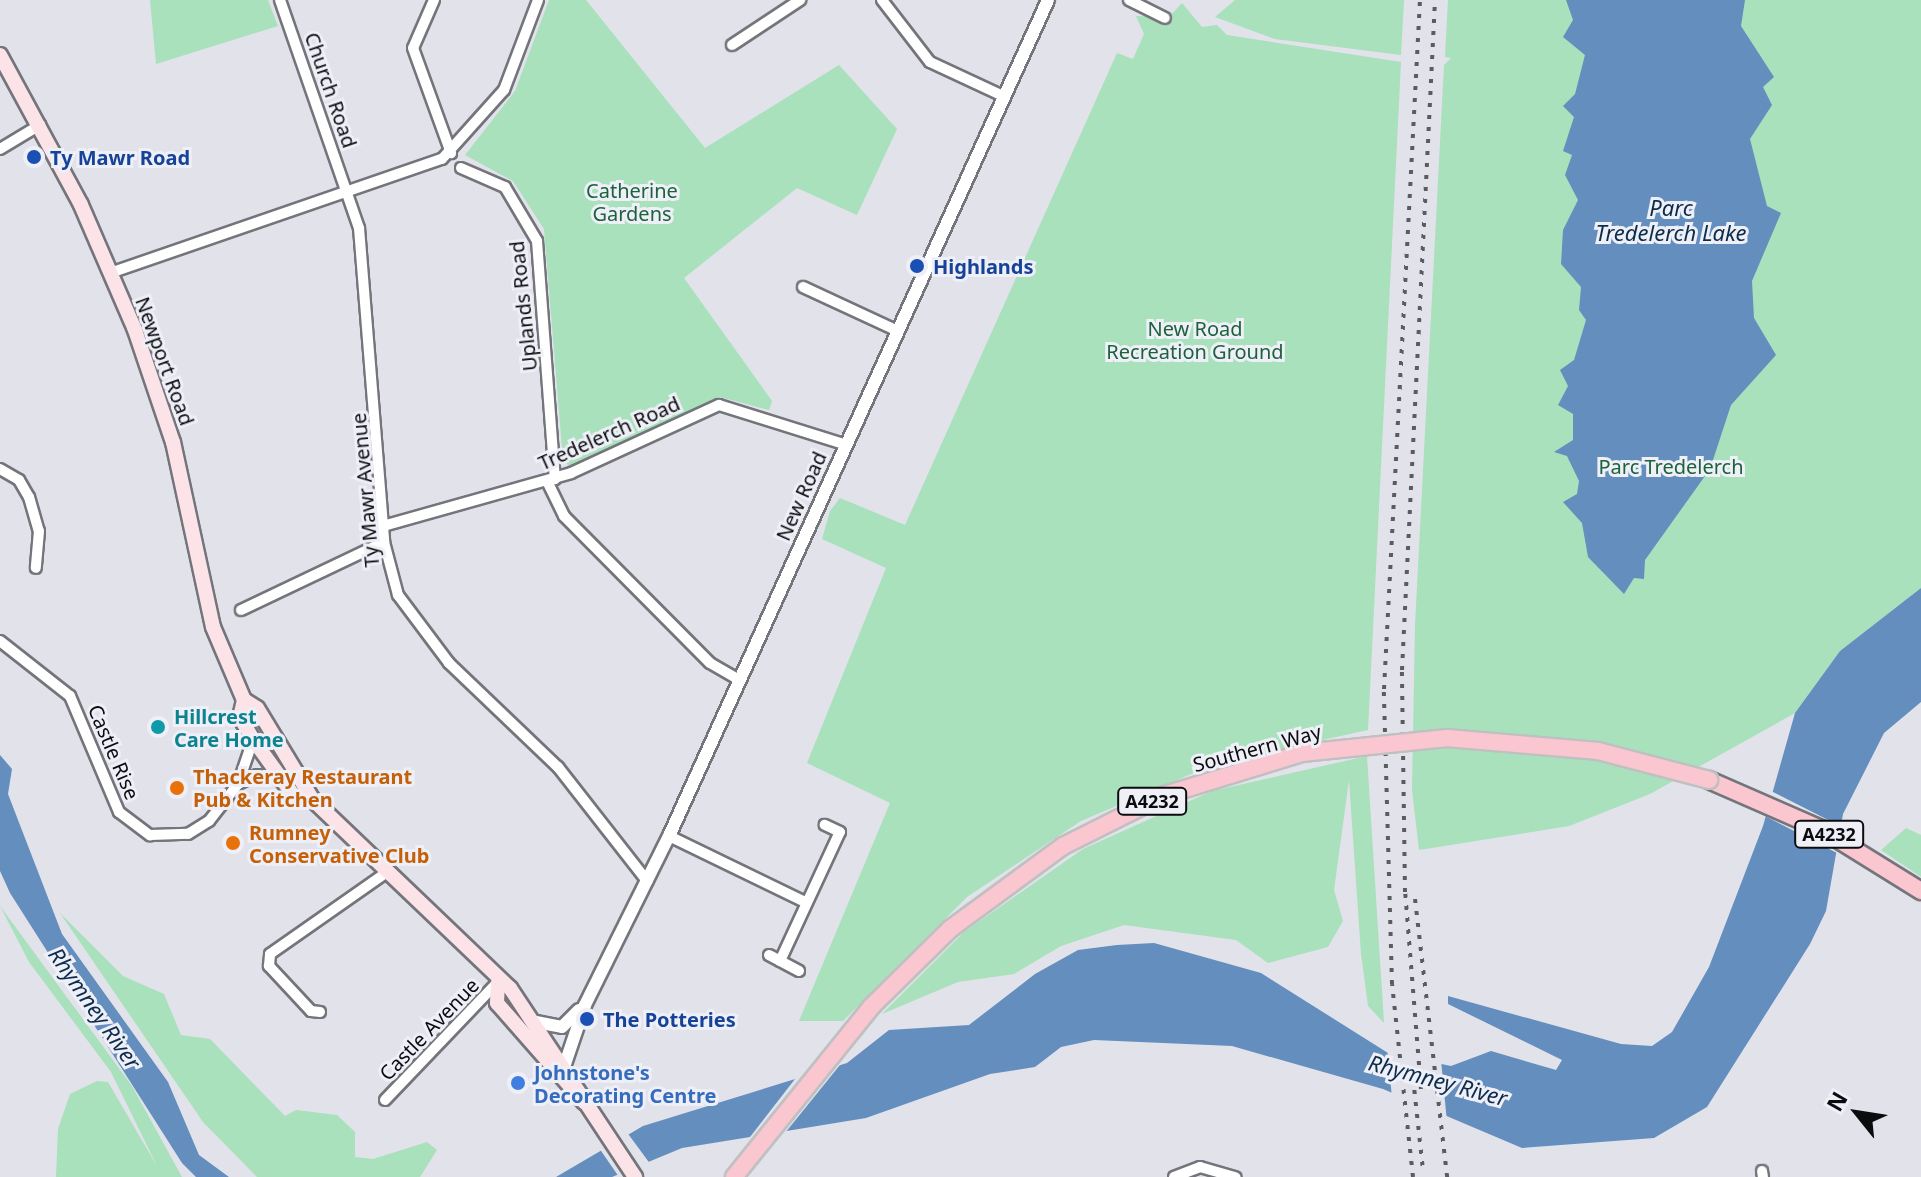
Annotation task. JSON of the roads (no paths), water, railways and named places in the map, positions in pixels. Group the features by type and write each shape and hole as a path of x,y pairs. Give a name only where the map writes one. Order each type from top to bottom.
{"main road":[{"name":"Newport Road","path":"0,55 40,125 110,273 162,403 203,595 244,700 240,717 294,796 313,800"},
{"name":"Newport Road","path":"244,700 257,708 313,800 498,983 510,988 565,1064 584,1102"},
{"name":"Southern Way","path":"734,1177 871,1007 978,905 1115,818 1274,760 1447,738 1598,751 1763,801 1918,893"},
{"name":"Newport Road","path":"498,983 497,1003 584,1102 635,1177"}],"street":[{"name":"Church Road","path":"280,0 348,193"},
{"path":"434,0 413,48 451,153"},
{"path":"110,273 348,193 451,153 504,90 538,0"},
{"path":"732,45 800,0"},
{"path":"882,0 930,62 1005,97"},
{"name":"New Road","path":"565,1064 585,1005 669,836 1048,0"},
{"path":"1129,0 1151,5 1165,18"},
{"path":"0,149 40,125"},
{"name":"Uplands Road","path":"461,168 505,187 537,241 551,480 564,516 710,663 740,680"},
{"name":"Ty Mawr Avenue","path":"348,193 366,279 384,542 398,595 422,632 558,767 647,881"},
{"path":"803,287 898,331"},
{"name":"Tredelerch Road","path":"383,526 551,480 719,405 847,445"},
{"path":"0,469 19,480 29,497 39,531 36,568"},
{"path":"241,610 384,542"},
{"name":"Castle Rise","path":"0,641 70,696 116,805 134,827 167,838 195,832 238,784 253,740"},
{"path":"238,784 257,775 280,778"},
{"path":"780,961 840,832 825,825"},
{"path":"669,836 807,903"},
{"path":"320,1012 311,1011 269,966 270,954 387,872"},
{"path":"769,955 799,971"},
{"name":"Castle Avenue","path":"385,1100 498,983"},
{"path":"536,1022 562,1027 585,1005"},
{"path":"1174,1177 1200,1167 1236,1177"}],"water":[{"name":"Parc Tredelerch Lake","path":"1566,0 1745,0 1741,26 1774,77 1763,87 1772,105 1750,139 1767,206 1781,213 1752,281 1754,318 1776,355 1731,405 1710,469 1645,560 1644,579 1634,578 1624,594 1588,557 1582,523 1563,502 1577,494 1579,481 1567,456 1554,452 1573,440 1573,414 1558,405 1568,386 1560,370 1574,360 1586,320 1579,310 1581,287 1561,264 1563,230 1578,200 1565,175 1572,155 1563,151 1574,117 1563,106 1575,94 1585,55 1563,37 1573,20"},
{"name":"Rhymney River","path":"1921,588 1921,702 1884,733 1843,814 1826,911 1810,944 1707,1107 1654,1138 1522,1148 1383,1089 1232,1046 1094,1040 1061,1047 1035,1067 990,1074 866,1118 682,1148 612,1177 556,1177 643,1126 847,1063 889,1030 969,1025 1035,974 1078,950 1117,945 1154,943 1261,973 1388,1053 1451,1066 1491,1051 1556,1070 1562,1060 1448,1004 1448,996 1621,1044 1652,1046 1672,1032 1709,967 1763,826 1795,713 1840,651"},
{"name":"Rhymney River","path":"0,755 12,769 8,794 62,934 168,1082 199,1155 229,1177 196,1177 182,1163 10,893 0,871"}],"railway":[{"path":"1413,1177 1392,984 1384,689 1420,0"},
{"path":"1421,1089 1405,892 1402,670 1435,0"},
{"path":"1415,899 1447,1177"},
{"path":"1413,1078 1423,1170"}],"place":[{"name":"Ty Mawr Road","path":"34,157"},
{"name":"Highlands","path":"917,266"},
{"name":"Hillcrest Care Home","path":"158,727"},
{"name":"Thackeray Restaurant Pub & Kitchen","path":"177,788"},
{"name":"Rumney Conservative Club","path":"233,843"},
{"name":"The Potteries","path":"587,1019"},
{"name":"Johnstone's Decorating Centre","path":"518,1083"}],"park label":[{"name":"Catherine Gardens","path":"632,202"},
{"name":"New Road Recreation Ground","path":"1195,340"},
{"name":"Parc Tredelerch","path":"1671,466"}]}
